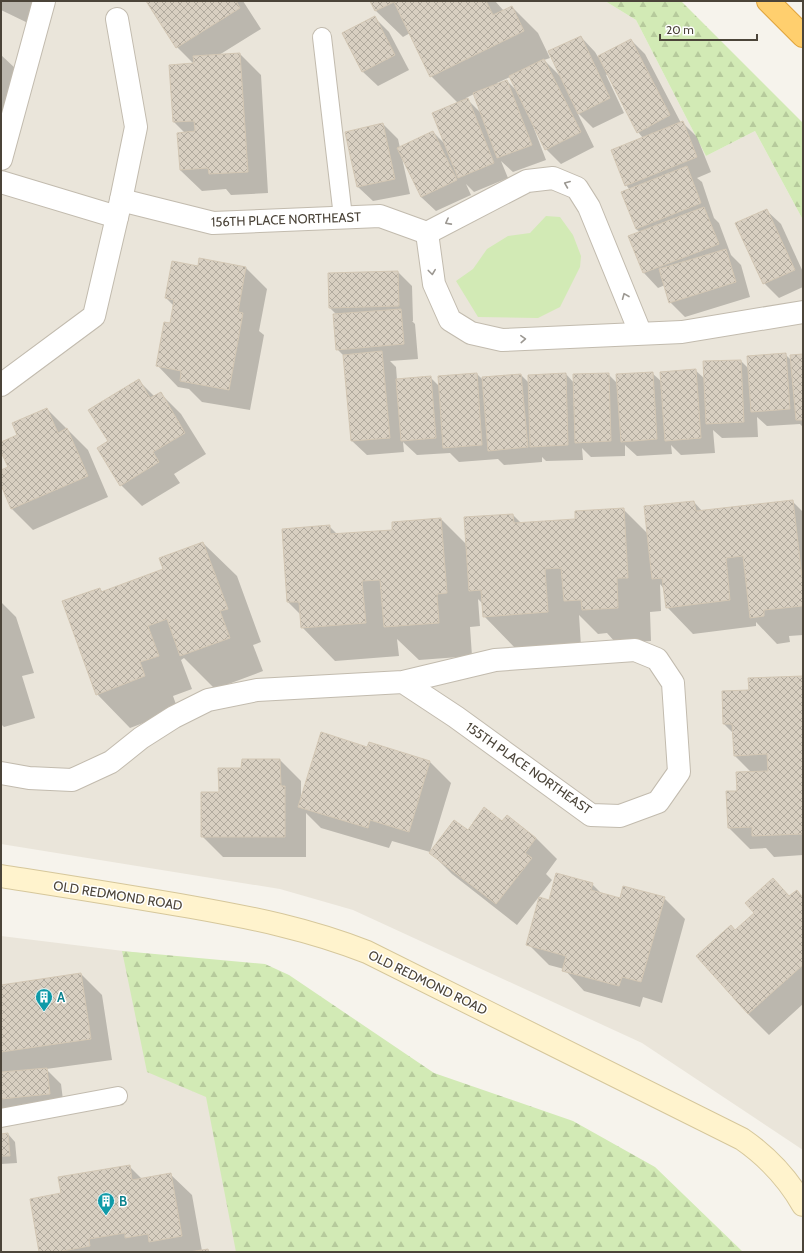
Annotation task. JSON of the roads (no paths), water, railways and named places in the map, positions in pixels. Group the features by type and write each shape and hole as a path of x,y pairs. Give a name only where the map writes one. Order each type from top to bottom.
{"highway":[{"path":"768,1 803,36"}],"main road":[{"name":"OLD REDMOND ROAD","path":"1,876 164,902 268,921 330,937 367,952 742,1139 764,1154 789,1181 803,1205"}],"street":[{"path":"1,159 44,1"},
{"path":"1,385 94,316 136,127 117,19"},
{"path":"640,332 589,207 577,188 553,178 527,181 427,233 434,284 450,320 471,333 502,340 640,332 682,332 803,312"},
{"name":"156TH PLACE NORTHEAST","path":"1,182 119,209 213,223 380,216 427,233"},
{"name":"155TH PLACE NORTHEAST","path":"1,773 29,778 72,780 111,762 141,738 174,717 208,700 257,690 403,682 495,660 634,650 657,659 673,683 679,772 658,802 620,816 590,815 456,717 403,682"}],"lane":[{"path":"322,37 343,217"},
{"path":"1,1118 118,1096"}],"place":[{"name":"A","path":"44,1012"},
{"name":"B","path":"106,1216"}]}
